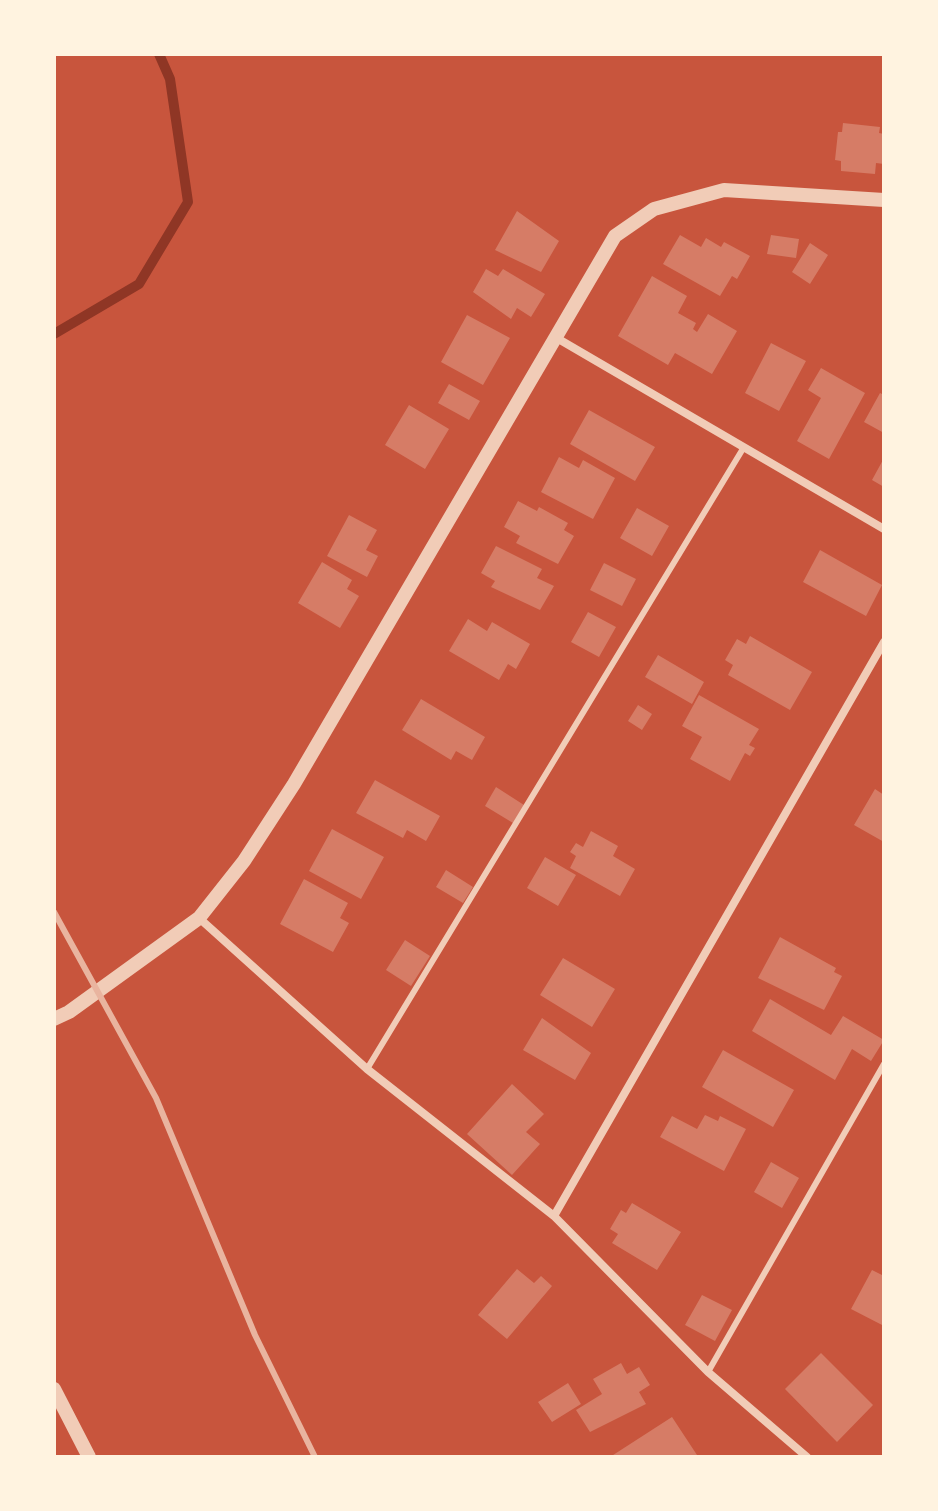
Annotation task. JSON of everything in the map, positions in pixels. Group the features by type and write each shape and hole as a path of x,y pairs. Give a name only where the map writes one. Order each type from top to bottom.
{"street":[{"path":"54,1019 69,1012 199,918 244,861 294,784 615,236 654,209 724,190 884,200"},
{"path":"554,336 884,529"},
{"path":"554,1216 884,642"},
{"path":"199,918 367,1069 554,1216 708,1372 807,1457"},
{"path":"54,1389 89,1457"}],"lane":[{"path":"367,1069 744,447"},
{"path":"708,1372 884,1064"}],"building":[{"path":"843,123 880,127 879,133 884,134 884,164 876,163 875,174 841,171 841,161 835,160 838,132 842,132"},
{"path":"517,211 559,241 541,272 495,250"},
{"path":"680,235 701,247 706,238 721,247 724,242 750,256 737,279 732,276 720,296 663,264"},
{"path":"771,235 799,239 796,258 767,254"},
{"path":"810,243 828,255 810,284 792,272"},
{"path":"486,269 498,276 503,269 545,294 531,317 517,308 511,319 473,292"},
{"path":"652,276 687,296 678,313 696,323 693,329 697,332 708,314 737,331 712,374 675,353 668,365 618,336"},
{"path":"467,315 510,338 483,385 441,362"},
{"path":"771,343 806,361 779,411 745,393"},
{"path":"821,368 865,393 829,459 797,441 821,398 808,390"},
{"path":"449,384 480,401 469,420 438,403"},
{"path":"880,393 884,395 884,433 864,422"},
{"path":"409,405 449,429 425,469 385,445"},
{"path":"589,410 655,447 635,481 570,444"},
{"path":"559,457 579,468 583,460 615,478 593,519 541,492"},
{"path":"884,458 884,487 872,480"},
{"path":"518,501 537,511 539,507 568,523 564,530 574,536 558,564 516,543 520,536 504,527"},
{"path":"637,508 669,526 652,556 620,538"},
{"path":"349,515 377,530 366,550 378,556 367,577 327,556"},
{"path":"496,546 542,569 537,578 554,586 540,610 491,587 495,581 481,573"},
{"path":"820,550 882,585 866,616 803,582"},
{"path":"322,562 352,580 347,589 359,596 340,628 298,603"},
{"path":"604,563 636,579 622,606 590,590"},
{"path":"588,612 616,627 599,657 571,642"},
{"path":"468,619 487,631 492,622 530,644 516,669 508,664 499,680 449,651"},
{"path":"750,636 812,672 790,710 728,675 733,665 725,660 737,639 746,644"},
{"path":"658,655 704,682 692,704 645,677"},
{"path":"699,695 759,729 749,745 755,748 750,756 745,753 730,781 690,759 702,737 682,726"},
{"path":"421,699 485,737 472,760 456,751 451,760 402,730"},
{"path":"638,705 652,714 642,730 628,721"},
{"path":"375,780 440,816 426,841 407,830 403,838 356,813"},
{"path":"496,787 524,805 513,823 485,806"},
{"path":"875,789 884,795 884,842 854,825"},
{"path":"332,829 384,857 361,899 309,871"},
{"path":"591,831 618,846 613,856 635,869 620,896 570,868 576,856 570,852 576,843 583,847"},
{"path":"545,857 576,875 558,906 527,888"},
{"path":"446,870 473,887 463,903 436,887"},
{"path":"304,879 348,903 340,918 349,923 333,952 280,924"},
{"path":"780,937 836,968 834,972 842,976 824,1010 758,978"},
{"path":"405,940 430,956 411,986 386,970"},
{"path":"563,958 615,989 592,1027 540,995"},
{"path":"770,999 831,1035 843,1016 884,1040 871,1061 852,1049 835,1080 752,1031"},
{"path":"542,1018 591,1053 575,1080 523,1050"},
{"path":"723,1050 794,1090 773,1127 702,1087"},
{"path":"512,1084 544,1114 526,1132 540,1144 512,1175 467,1134"},
{"path":"705,1115 718,1121 720,1116 746,1129 724,1171 660,1137 672,1116 697,1129"},
{"path":"771,1162 799,1178 782,1208 754,1192"},
{"path":"632,1203 681,1232 657,1270 612,1243 618,1234 610,1229 621,1210 626,1213"},
{"path":"517,1269 534,1283 541,1276 552,1286 507,1339 478,1315"},
{"path":"872,1270 884,1276 884,1326 851,1309"},
{"path":"702,1295 732,1310 715,1341 685,1325"},
{"path":"821,1353 873,1405 837,1442 785,1389"},
{"path":"621,1363 627,1374 639,1367 650,1385 639,1392 646,1404 590,1432 576,1410 602,1394 593,1379"},
{"path":"568,1383 581,1404 552,1422 538,1402"},
{"path":"672,1417 697,1455 610,1457"}],"waterway":[{"path":"54,334 139,284 188,202 170,79 159,54"}],"railway":[{"path":"54,912 156,1098 255,1335 315,1457"}]}
